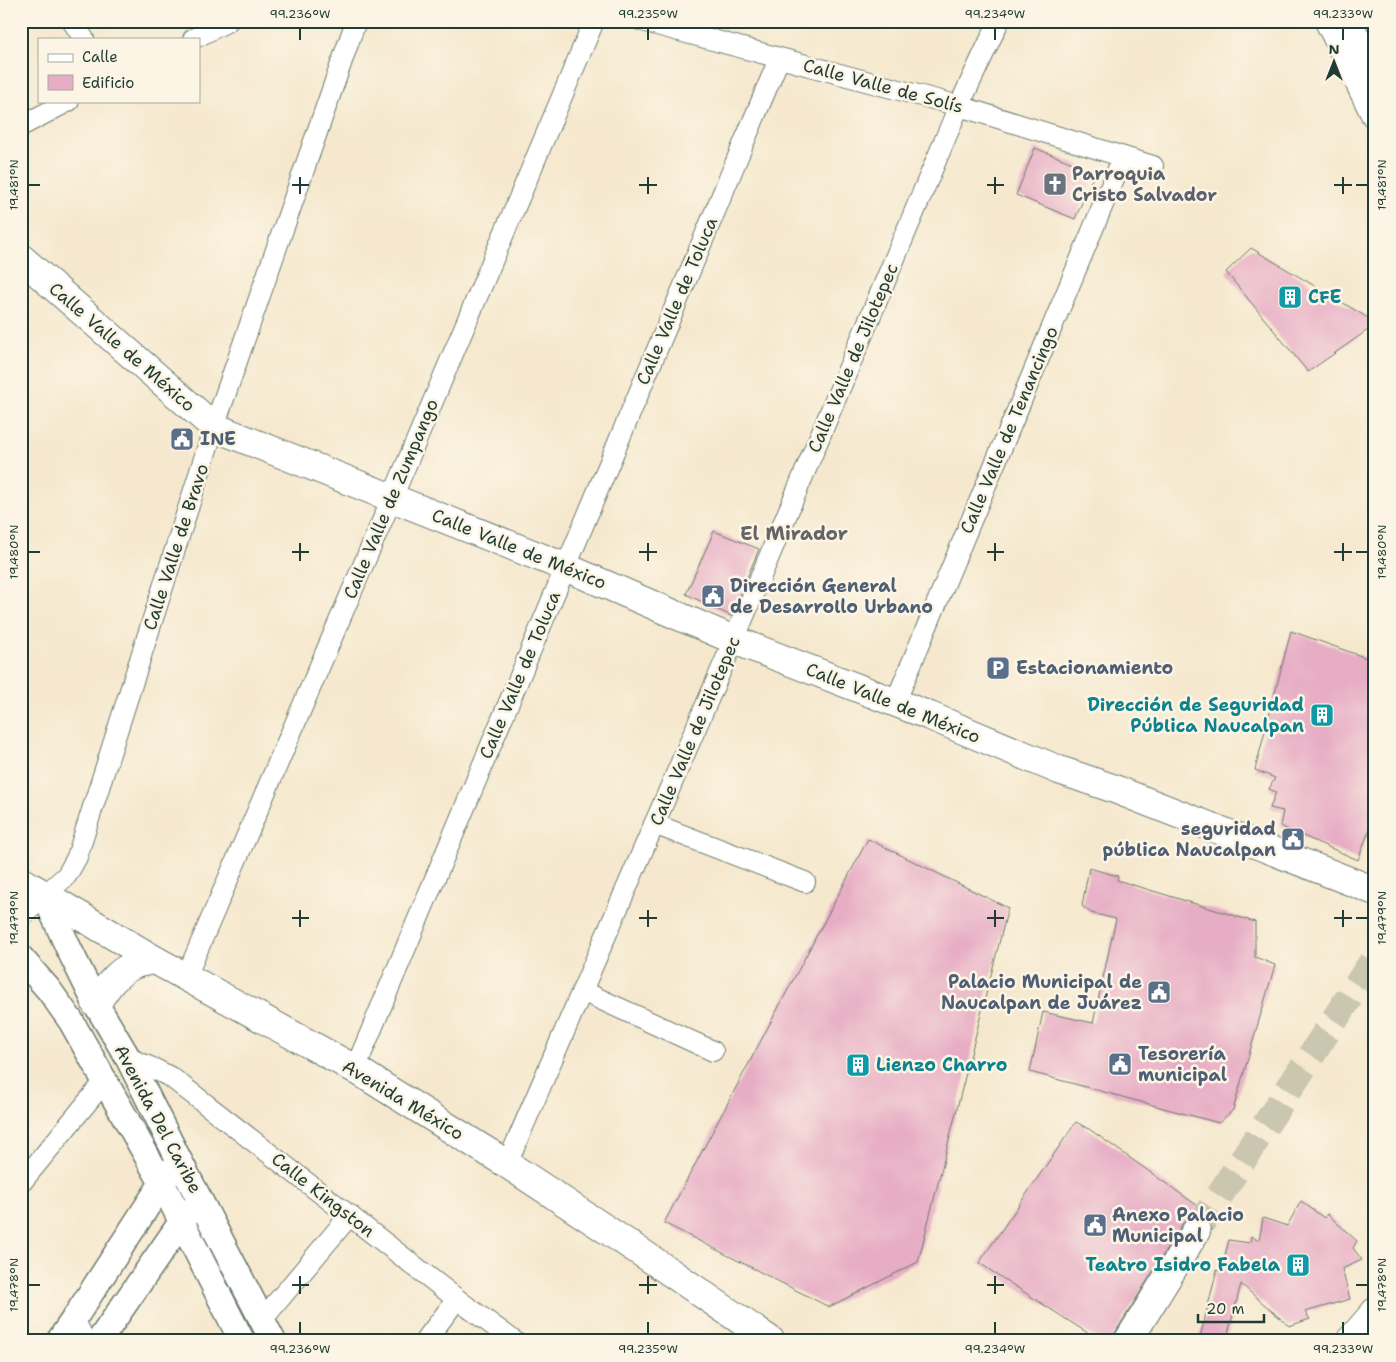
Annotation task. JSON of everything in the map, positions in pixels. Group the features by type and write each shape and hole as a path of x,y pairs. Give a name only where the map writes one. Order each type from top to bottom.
{"main road":[{"path":"1329,21 1375,114"},
{"path":"1347,21 1375,74"},
{"path":"1360,21 1375,50"},
{"name":"Calle Valle de México","path":"21,258 214,427 565,567 734,640 930,716 1059,770 1098,783 1375,891"},
{"name":"Avenida México","path":"21,881 155,960 354,1070 508,1164 771,1341"},
{"path":"96,1004 114,979 124,970 155,960"},
{"path":"1128,1341 1196,1231"},
{"path":"1350,1341 1375,1312"}],"street":[{"path":"72,21 83,38"},
{"path":"195,38 228,21"},
{"name":"Calle Valle de Bravo","path":"21,917 67,875 78,857 214,427 356,21"},
{"name":"Calle Valle de Zumpango","path":"186,977 594,21"},
{"name":"Calle Valle de Solís","path":"642,21 959,106 1153,166"},
{"name":"Calle Valle de Jilotepec","path":"508,1164 734,640 959,106 999,21"},
{"name":"Calle Valle de Toluca","path":"354,1070 779,59"},
{"path":"21,126 67,102"},
{"name":"Calle Valle de Tenancingo","path":"895,703 1123,157"},
{"path":"654,824 805,882"},
{"name":"Avenida Del Caribe","path":"46,896 96,1004 128,1058 267,1330"},
{"name":"Avenida Del Caribe","path":"22,962 49,990 70,1021 162,1183 242,1341"},
{"path":"582,991 713,1051"},
{"path":"70,1021 96,1004"},
{"name":"Calle Kingston","path":"128,1058 172,1078 514,1341"},
{"path":"21,1182 104,1082"},
{"path":"59,1341 178,1158"},
{"path":"100,1341 199,1197"},
{"path":"267,1330 350,1215"},
{"path":"425,1341 457,1299"},
{"path":"74,1319 86,1341"}],"building":[{"name":"Parroquia Cristo Salvador","path":"1035,148 1095,172 1075,219 1016,195"},
{"name":"CFE","path":"1251,248 1375,322 1375,325 1308,372 1226,272"},
{"path":"714,531 759,549 731,616 686,594"},
{"name":"Dirección de Seguridad Pública Naucalpan","path":"1291,631 1375,661 1375,815 1358,860 1280,826 1283,811 1270,808 1276,792 1269,789 1275,778 1255,770"},
{"name":"Lienzo Charro","path":"868,839 1008,908 918,1262 829,1307 664,1223"},
{"path":"1089,868 1118,876 1117,880 1255,922 1255,957 1275,965 1233,1110 1219,1123 1030,1072 1043,1012 1093,1023 1116,919 1091,913 1082,906"},
{"name":"Anexo Palacio Municipal","path":"1076,1122 1089,1129 1198,1206 1191,1217 1183,1223 1110,1341 1100,1341 979,1263"},
{"name":"Teatro Isidro Fabela","path":"1301,1201 1324,1218 1327,1214 1357,1241 1353,1248 1362,1260 1342,1269 1350,1299 1305,1312 1310,1319 1289,1326 1241,1284 1226,1341 1199,1341 1217,1270 1221,1271 1229,1240 1250,1243 1251,1236 1259,1241 1263,1218 1287,1226"}],"tunnel":[{"path":"1196,1231 1375,958"}],"place":[{"name":"Parroquia Cristo Salvador","path":"1055,184"},
{"name":"CFE","path":"1290,297"},
{"name":"INE","path":"182,439"},
{"name":"Dirección General de Desarrollo Urbano","path":"713,596"},
{"name":"Estacionamiento","path":"998,668"},
{"name":"Dirección de Seguridad Pública Naucalpan","path":"1322,715"},
{"name":"seguridad pública Naucalpan","path":"1293,839"},
{"name":"Palacio Municipal de Naucalpan de Juárez","path":"1159,992"},
{"name":"Tesorería municipal","path":"1120,1064"},
{"name":"Lienzo Charro","path":"858,1065"},
{"name":"Anexo Palacio Municipal","path":"1095,1225"},
{"name":"Teatro Isidro Fabela","path":"1298,1265"}],"district":[{"name":"El Mirador","path":"794,533"}]}
